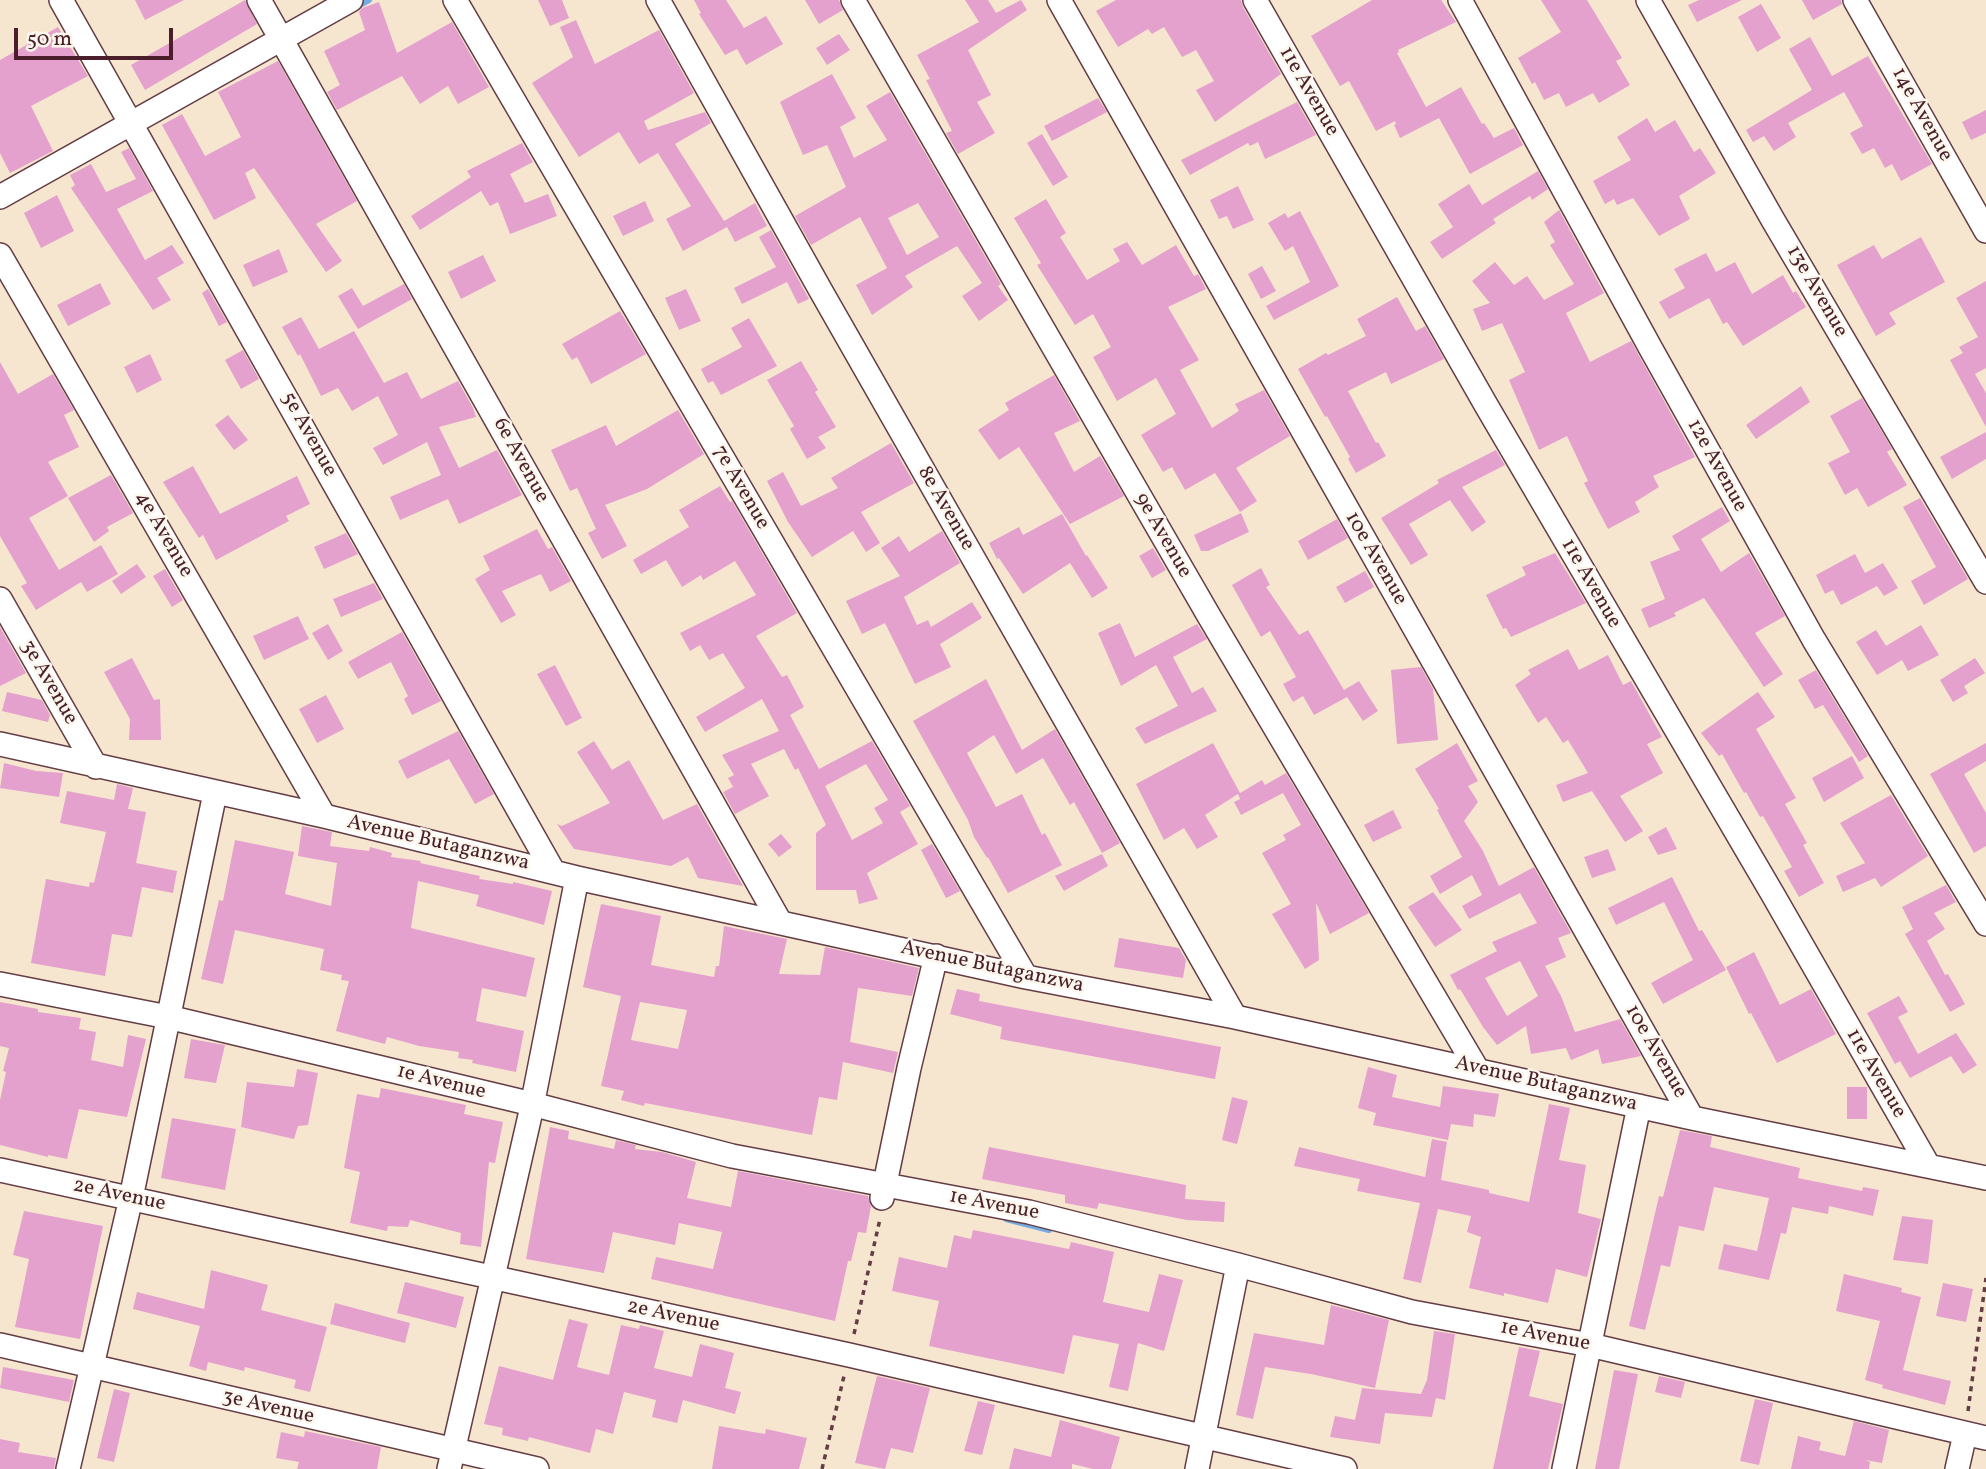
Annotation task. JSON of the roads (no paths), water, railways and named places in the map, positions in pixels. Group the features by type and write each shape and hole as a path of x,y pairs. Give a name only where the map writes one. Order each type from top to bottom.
{"street":[{"name":"5e Avenue","path":"61,0 136,128 553,871"},
{"name":"6e Avenue","path":"259,0 780,922"},
{"path":"0,197 136,128 285,44 351,0"},
{"name":"7e Avenue","path":"455,0 1026,977"},
{"name":"8e Avenue","path":"658,0 827,303 1235,1017"},
{"name":"9e Avenue","path":"853,0 1188,580 1477,1069"},
{"name":"10e Avenue","path":"1059,0 1692,1118"},
{"name":"11e Avenue","path":"1255,0 1486,405 1928,1165"},
{"name":"12e Avenue","path":"1461,0 1651,349 1814,640 1986,924"},
{"name":"13e Avenue","path":"1648,0 1773,220 1986,582"},
{"name":"14e Avenue","path":"1855,0 1986,231"},
{"name":"4e Avenue","path":"0,255 324,816"},
{"name":"3e Avenue","path":"0,599 96,767"},
{"name":"Avenue Butaganzwa","path":"0,744 324,816 433,845 577,878 1026,977 1235,1017 1692,1118 1986,1178"},
{"path":"68,1469 131,1198 215,793"},
{"path":"451,1459 532,1104 577,878"},
{"path":"882,1194 936,956"},
{"name":"1e Avenue","path":"0,984 168,1017 532,1104 882,1194 1029,1212 1412,1312 1590,1345 1975,1436"},
{"path":"1564,1469 1639,1106"},
{"name":"2e Avenue","path":"0,1170 1205,1435 1345,1469"},
{"path":"1196,1469 1238,1265"},
{"name":"3e Avenue","path":"0,1345 238,1402 451,1459 537,1469"},
{"path":"1957,1469 1975,1436"}],"waterway":[{"path":"356,7 369,0"},
{"path":"1006,1219 1049,1230"}]}
